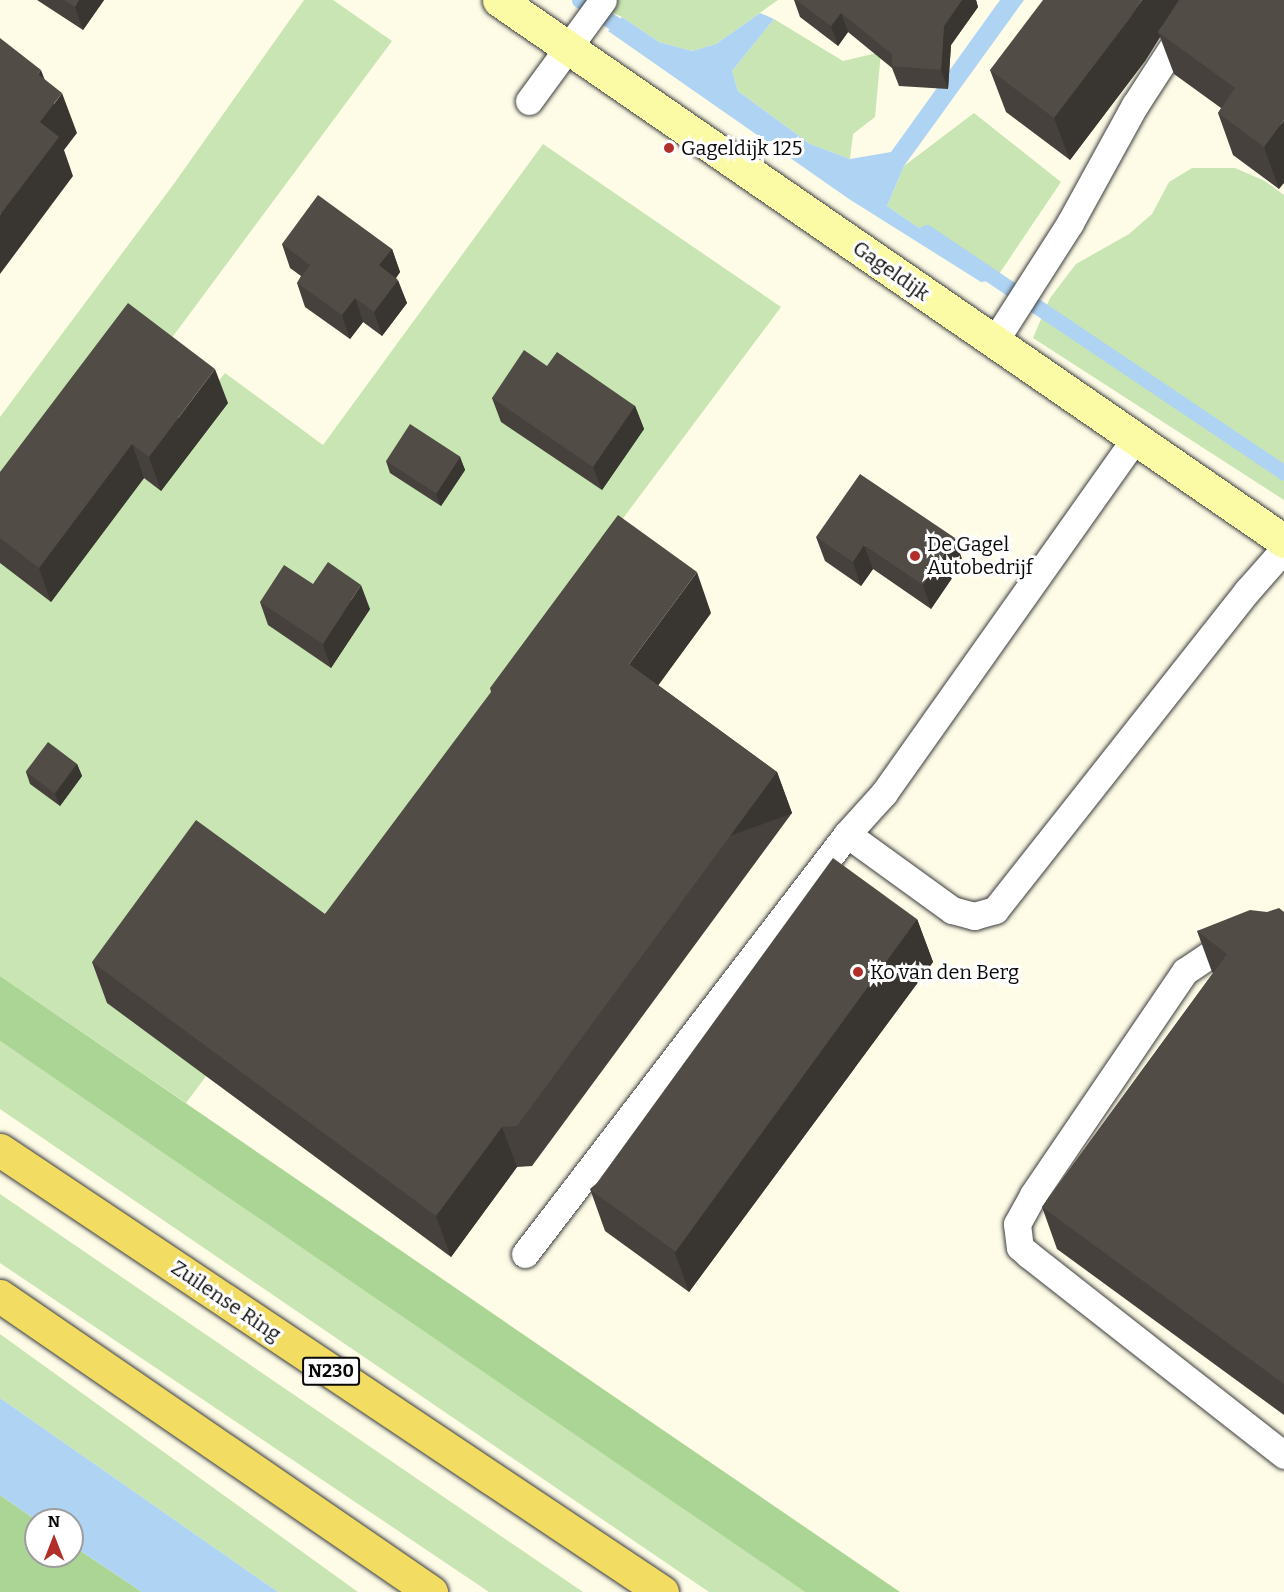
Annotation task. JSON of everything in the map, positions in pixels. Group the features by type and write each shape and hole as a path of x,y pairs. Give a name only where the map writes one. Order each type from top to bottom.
{"main road":[{"name":"Zuilense Ring","path":"0,1149 662,1592"},
{"path":"0,1296 431,1592"}],"street":[{"name":"Gageldijk","path":"498,0 578,37 994,342 1284,541"}],"lane":[{"path":"529,101 603,0"},
{"path":"994,342 1070,223 1135,105 1203,0"},
{"path":"525,1254 847,834 884,793 1135,438"},
{"path":"847,834 952,910 974,916 995,910 1247,591 1284,549"},
{"path":"1284,938 1262,935 1218,949 1185,971 1033,1195 1017,1224 1020,1247 1029,1255 1284,1455"}],"green space":[{"path":"304,0 333,0 392,41 36,521 83,553 225,373 323,445 543,144 781,307 186,1103 0,976 0,417 173,185"},
{"path":"584,0 778,0 716,44 692,51 659,42 622,17"},
{"path":"774,19 843,61 881,52 875,117 853,134 850,159 810,144 738,91 732,71"},
{"path":"974,113 1061,182 995,280 887,206 904,166"},
{"path":"1192,168 1235,168 1265,181 1284,195 1284,500 1033,338 1050,298 1076,264 1129,234 1152,214 1169,182"},
{"path":"0,976 900,1592 805,1592 0,1041"},
{"path":"0,1041 805,1592 709,1592 0,1109"},
{"path":"0,1194 583,1592 489,1592 0,1263"},
{"path":"0,1334 358,1592 278,1592 0,1398"},
{"path":"0,1495 24,1512 24,1568 84,1568 84,1553 142,1592 0,1592"}],"water":[{"path":"1000,0 1024,0 904,166 887,206 995,280 981,282 849,199 608,31 622,17 659,42 692,51 716,44 760,13 774,19 732,71 738,91 810,144 850,159 891,152"},
{"path":"0,1398 278,1592 142,1592 84,1553 84,1508 24,1508 24,1512 0,1495"}],"building":[{"path":"64,0 79,0 75,7"},
{"path":"796,0 962,0 944,26 941,70 892,66 892,54 841,13 831,26"},
{"path":"1043,0 1142,0 1054,118 990,70"},
{"path":"1179,0 1284,0 1284,120 1264,147 1218,113 1235,88 1158,32"},
{"path":"0,38 41,70 38,74 62,93 40,122 59,137 0,215"},
{"path":"318,195 392,249 379,265 398,280 374,312 355,298 342,315 297,283 310,265 282,244"},
{"path":"128,303 215,369 149,457 132,444 39,568 0,538 0,472"},
{"path":"524,350 547,366 557,352 635,406 593,467 492,398"},
{"path":"410,424 460,457 436,494 386,461"},
{"path":"860,474 955,538 923,585 864,545 853,562 816,537"},
{"path":"618,515 697,572 629,664 777,772 517,1126 502,1127 436,1216 92,962 196,820 325,914 491,692 490,688"},
{"path":"328,562 361,585 323,644 260,602 284,565 313,584"},
{"path":"48,742 77,764 54,793 26,772"},
{"path":"833,858 917,919 676,1252 591,1191"},
{"path":"1279,908 1284,912 1284,1384 1042,1207 1227,954 1197,931 1250,910 1267,912"}],"waterway":[{"path":"579,0 632,35"},
{"path":"926,232 1284,473"}],"place":[{"name":"Gageldijk 125","path":"669,148"},
{"name":"De Gagel Autobedrijf","path":"915,556"},
{"name":"Ko van den Berg","path":"858,972"}]}
